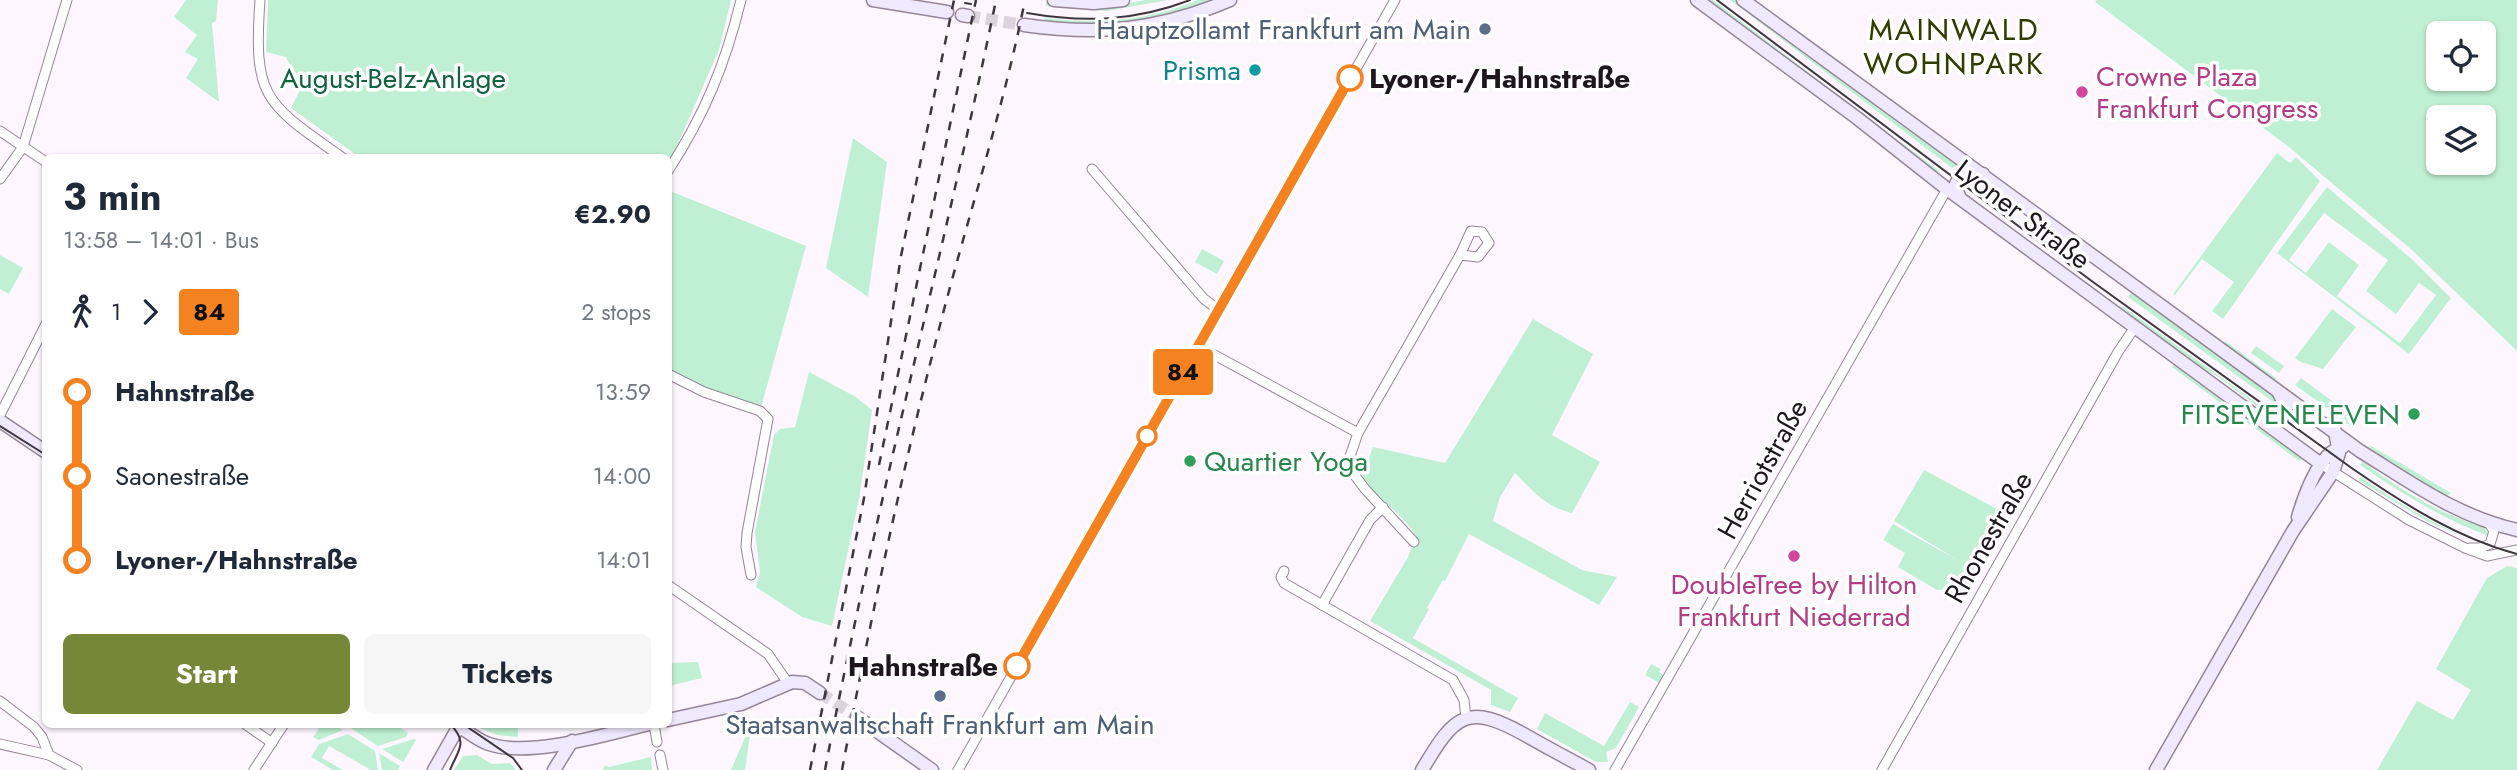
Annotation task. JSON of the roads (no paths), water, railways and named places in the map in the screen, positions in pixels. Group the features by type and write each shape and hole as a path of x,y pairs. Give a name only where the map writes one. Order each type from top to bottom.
{"main road":[{"path":"873,0 947,12"},
{"path":"1054,0 1094,3 1123,0"},
{"path":"1024,25 1078,31 1130,29 1174,21 1230,0"},
{"name":"Lyoner Straße","path":"1697,0 1947,189 2321,464"},
{"name":"Lyoner Straße","path":"1743,0 2360,451 2433,498 2517,530"},
{"path":"1960,198 1955,187 1957,181 1969,174 1983,174"},
{"path":"2246,410 2270,420 2282,417 2286,408 2276,389"},
{"path":"0,421 42,449"},
{"path":"2156,770 2293,531 2333,472 2339,447 2335,432"},
{"path":"2293,531 2307,489 2330,452 2339,447 2360,451"},
{"path":"672,719 741,704 788,683 801,682 820,693"},
{"path":"1422,770 1442,737 1466,718 1480,716 1490,717 1589,770"},
{"path":"857,718 932,770"},
{"path":"434,770 456,728"},
{"path":"462,728 485,743 497,747 538,747 632,728"},
{"path":"553,770 572,741"},
{"path":"538,747 551,758 553,770"}],"street":[{"path":"0,179 23,147 67,0"},
{"path":"260,0 258,60 268,96 289,119 338,154"},
{"path":"672,165 693,132 715,85 728,50 741,0"},
{"path":"958,770 1395,0"},
{"path":"0,131 42,159"},
{"path":"1091,169 1204,299 1219,310"},
{"name":"Herriotstraße","path":"1615,770 1947,189"},
{"path":"1413,542 1347,465 1359,433 1460,256"},
{"name":"Rhonestraße","path":"1882,770 2118,352 2135,327"},
{"path":"0,415 42,332"},
{"path":"1198,346 1359,433"},
{"path":"672,375 704,392 760,411 768,419 747,533 751,575"},
{"name":"Lyoner Straße","path":"2321,464 2409,520 2465,548 2487,556 2517,550"},
{"path":"1322,606 1370,520 1383,507"},
{"path":"2465,548 2480,548 2490,544 2494,531 2488,521"},
{"path":"1284,572 1281,577 1283,583 1453,680 1464,700 1466,718"},
{"path":"672,587 768,653 788,683"},
{"path":"0,701 24,718 41,737 49,755"},
{"path":"251,728 272,743"},
{"path":"254,770 281,728"},
{"path":"652,728 657,742"},
{"path":"34,752 41,737"},
{"path":"0,744 49,755 77,770"},
{"path":"660,755 663,770"}],"tunnel":[{"path":"968,16 1024,25"},
{"path":"820,693 857,717"}],"tram line":[{"path":"1027,13 1069,18 1110,18 1150,12 1190,0"},
{"path":"1717,0 2093,282 2353,469 2411,507 2452,529 2517,554"},
{"path":"965,3 971,4"},
{"path":"0,426 42,452"},
{"path":"450,770 460,747 459,736 453,728"},
{"path":"469,728 513,758 522,770"}],"railway":[{"path":"810,770 864,498 901,256 954,0"},
{"path":"879,465 976,0"},
{"path":"825,770 865,577 996,0"},
{"path":"842,770 912,439 1006,83 1025,0"}],"place":[{"name":"Hauptzollamt Frankfurt am Main","path":"1485,29"},
{"name":"Prisma","path":"1255,70"},
{"name":"Lyoner-/Hahnstraße","path":"1350,78"},
{"name":"Crowne Plaza Frankfurt Congress","path":"2082,92"},
{"name":"FITSEVENELEVEN","path":"2414,414"},
{"name":"Quartier Yoga","path":"1190,461"},
{"name":"DoubleTree by Hilton Frankfurt Niederrad","path":"1794,556"},
{"name":"Hahnstraße","path":"1017,666"},
{"name":"Staatsanwaltschaft Frankfurt am Main","path":"940,696"}],"district":[{"name":"MAINWALD WOHNPARK","path":"1954,47"}],"park label":[{"name":"August-Belz-Anlage","path":"393,78"}]}
